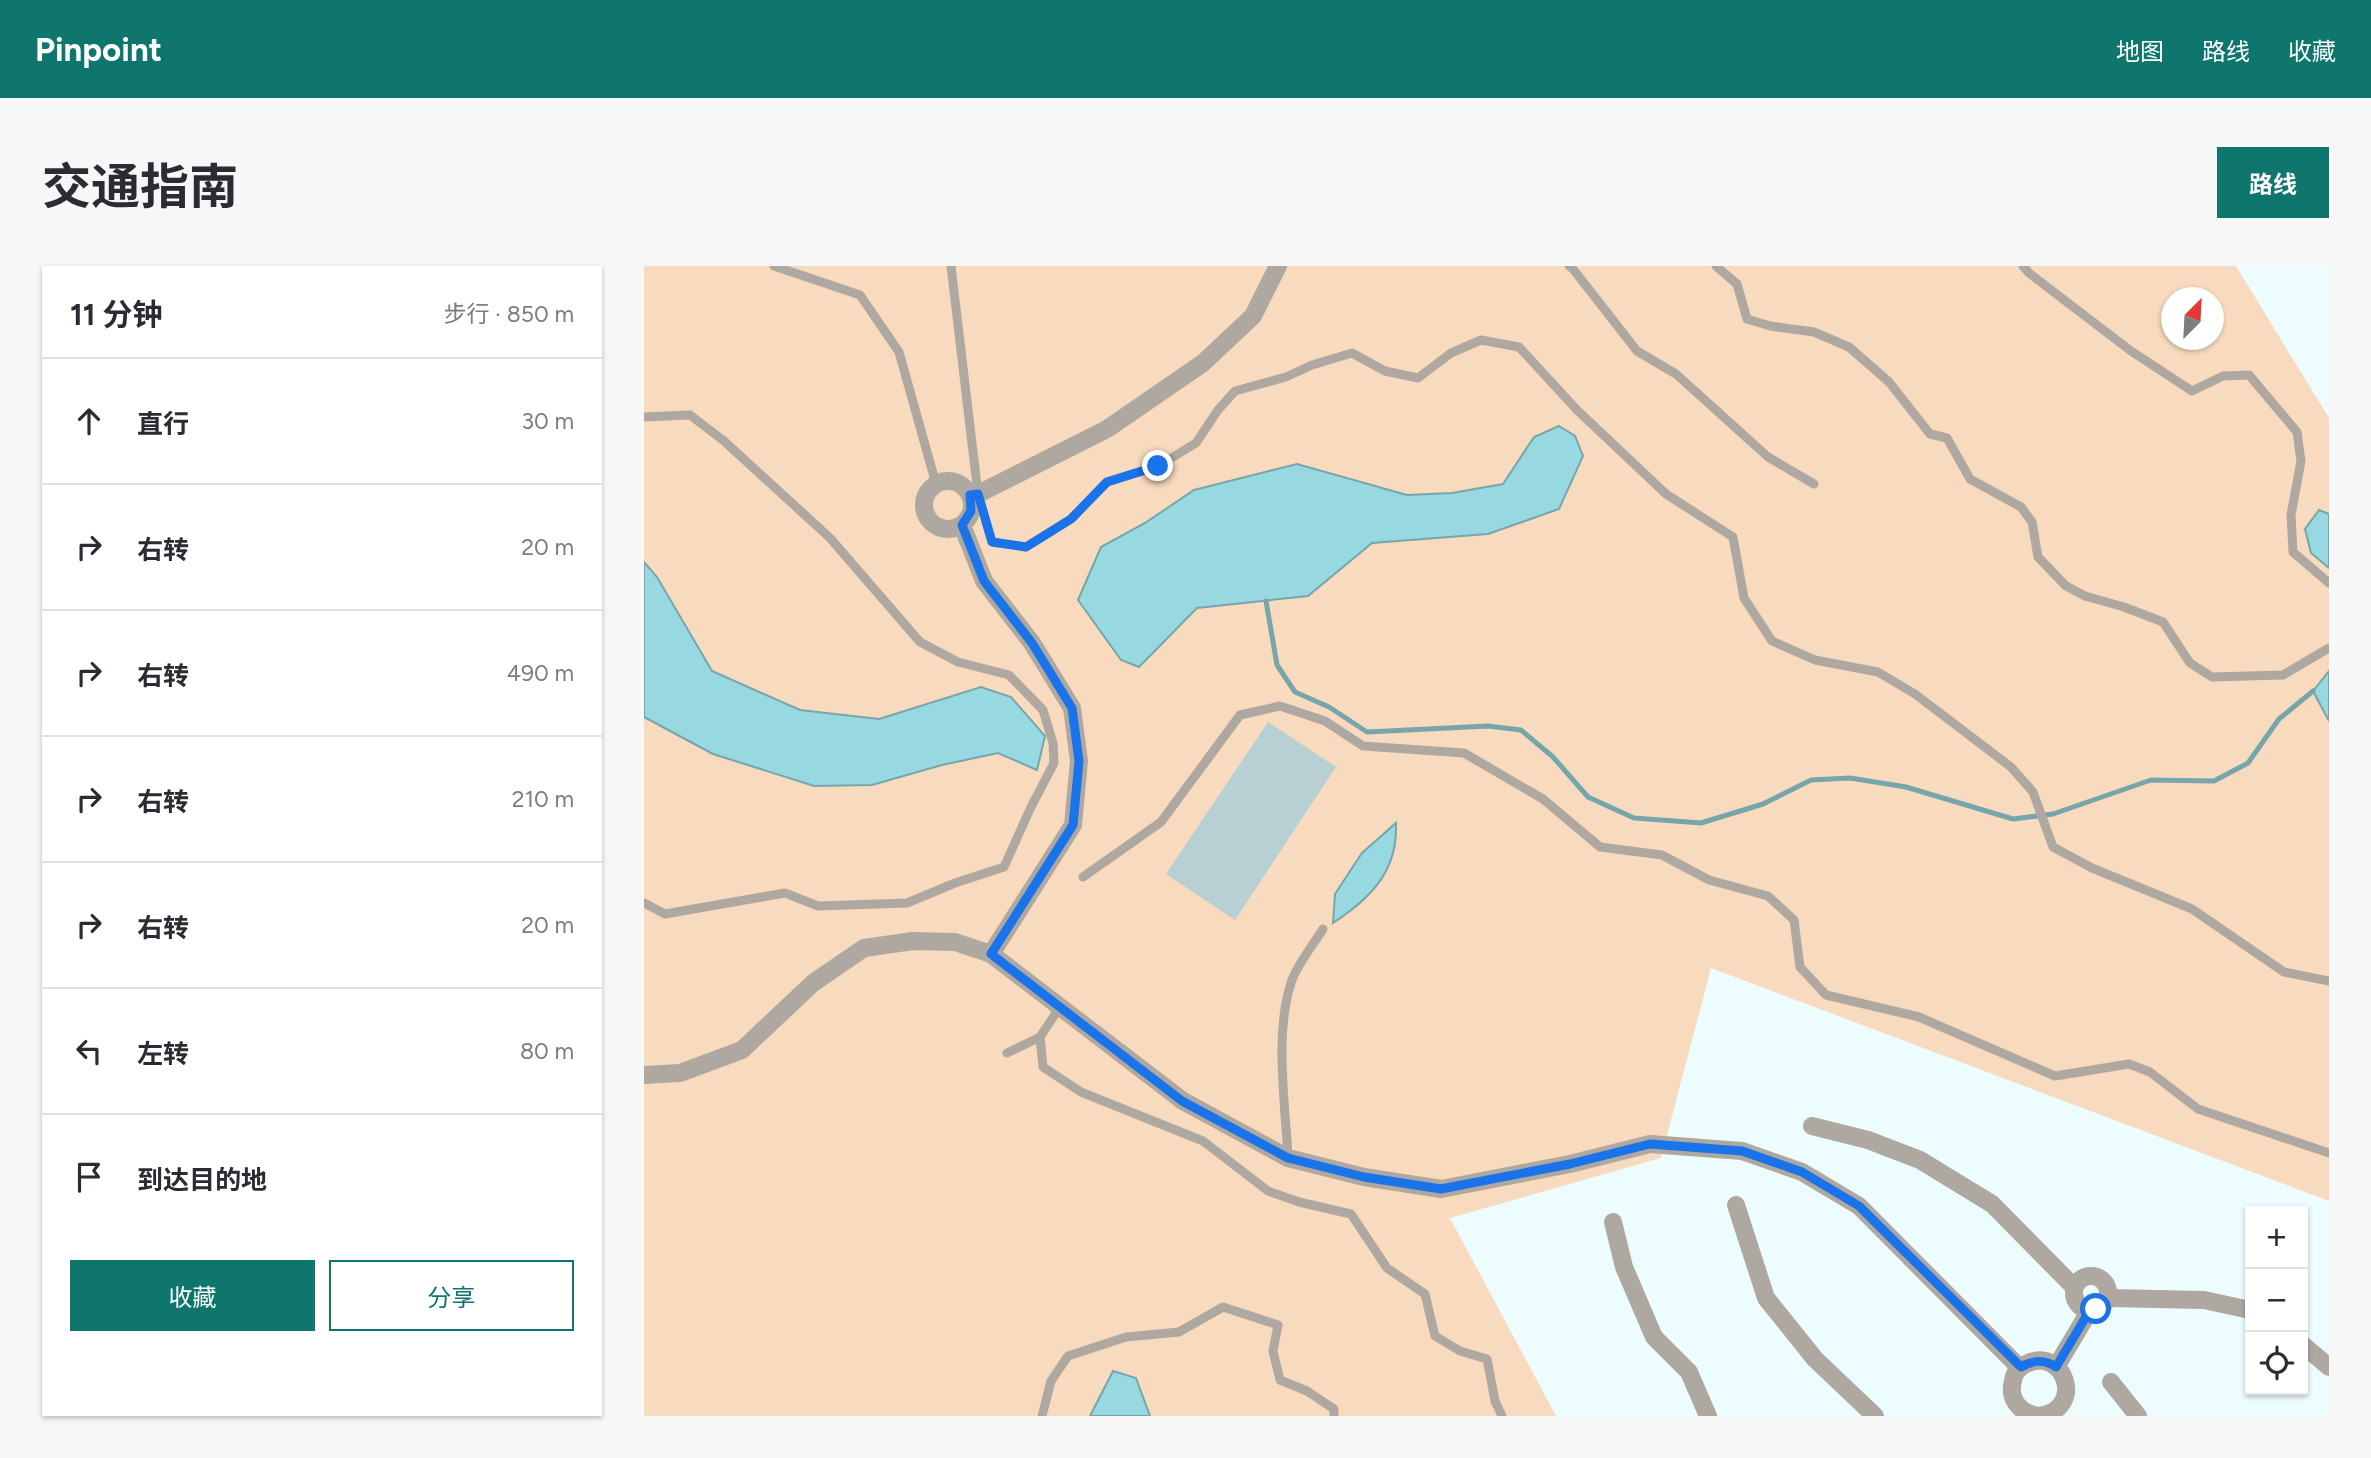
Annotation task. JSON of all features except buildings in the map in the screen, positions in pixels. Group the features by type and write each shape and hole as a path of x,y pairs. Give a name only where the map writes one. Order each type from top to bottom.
{"street":[{"path":"974,494 1107,429 1203,363 1253,316 1278,266"},
{"path":"951,481 974,494 971,511 962,525 947,529 933,524 928,518 925,511 926,495 936,484 951,481"},
{"path":"962,525 984,581 1032,643 1072,708 1079,761 1073,825 991,954"},
{"path":"644,1075 680,1073 742,1050 813,983 864,948 914,941 955,942 991,954 1182,1101 1288,1158 1364,1177 1441,1189 1570,1164 1650,1144 1742,1151 1802,1172 1859,1206 2021,1367"},
{"path":"1812,1126 1868,1140 1920,1160 1992,1203 2074,1287"},
{"path":"1736,1205 1766,1298 1815,1359 1875,1416"},
{"path":"1613,1223 1624,1267 1654,1337 1689,1372 1708,1416"},
{"path":"2056,1367 2090,1310 2101,1307 2108,1298 2107,1286 2094,1275 2082,1278 2074,1287 2076,1302 2090,1310"},
{"path":"2108,1298 2204,1300 2245,1309"},
{"path":"2308,1349 2329,1367"},
{"path":"2042,1361 2056,1367 2062,1373 2067,1389 2065,1397 2039,1414 2012,1394 2014,1375 2021,1367 2042,1361"},
{"path":"2111,1381 2138,1416"}],"lane":[{"path":"774,266 860,295 900,352 936,484"},
{"path":"951,266 974,494 992,542 1026,547 1071,519 1107,482 1158,466 1196,443 1218,410 1235,391 1286,377 1312,365 1352,353 1385,371 1418,378 1451,354 1481,340 1519,347 1577,410 1666,494 1733,537 1744,598 1772,641 1815,660 1878,672 1915,694 2011,767 2033,792 2053,847 2092,869 2192,909 2284,972 2329,981"},
{"path":"1569,266 1637,351 1676,374 1768,457 1814,484"},
{"path":"1716,266 1737,284 1747,319 1770,326 1814,332 1849,347 1889,382 1930,434 1947,438 1970,479 2021,507 2032,523 2038,557 2066,586 2085,596 2163,622 2190,663 2213,677 2283,675 2329,648"},
{"path":"2023,266 2132,351 2192,391 2223,376 2249,374 2297,432 2301,461 2291,515 2293,552 2329,583"},
{"path":"644,417 690,415 724,441 830,538 920,642 958,662 1009,676 1043,710 1053,743 1055,762 1004,867 907,903 818,906 785,893 665,914 644,903"},
{"path":"1083,877 1161,822 1240,715 1280,706 1325,721 1363,746 1464,753 1543,799 1601,847 1662,855 1709,880 1768,896 1794,920 1800,967 1826,995 1919,1017 2055,1076 2129,1065 2150,1072 2197,1109 2329,1153"},
{"path":"1288,1158 1283,1008 1293,976 1323,929"},
{"path":"1007,1053 1040,1037 1060,1007"},
{"path":"1040,1037 1043,1067 1081,1092 1203,1141 1269,1191 1298,1202 1350,1214 1387,1268 1425,1294 1435,1336 1460,1351 1487,1359 1495,1401 1502,1416"},
{"path":"1042,1416 1051,1381 1068,1356 1126,1338 1180,1332 1223,1307 1279,1325 1273,1351 1280,1380 1307,1391 1334,1409 1334,1416"}],"shaded area":[{"path":"644,266 2236,266 2329,418 2329,1201 1711,968 1661,1158 1450,1218 1556,1416 644,1416"}],"water":[{"path":"1559,426 1575,436 1583,456 1559,509 1488,534 1372,543 1308,596 1197,608 1139,667 1121,660 1078,600 1101,547 1145,523 1194,490 1297,464 1407,495 1452,493 1503,484 1534,437"},
{"path":"2319,510 2329,514 2329,568 2311,553 2305,529"},
{"path":"644,562 657,577 712,671 800,710 879,719 981,687 1011,697 1045,736 1037,770 998,753 942,765 872,785 814,786 713,754 644,717"},
{"path":"2329,671 2329,721 2313,691"},
{"path":"1396,823 1392,855 1380,882 1359,904 1333,923 1335,894 1362,853"},
{"path":"1113,1371 1136,1378 1150,1416 1090,1416"}],"waterway":[{"path":"1266,601 1277,665 1295,692 1329,707 1367,732 1488,726 1521,730 1553,757 1588,797 1634,818 1701,823 1763,804 1811,780 1850,778 1906,787 2013,819 2053,814 2151,780 2214,781 2248,763 2279,719 2313,691"}],"route":[{"path":"1158,466 1107,482 1071,519 1026,547 992,542 978,494 970,495 971,511 962,525 984,581 1032,643 1072,708 1079,761 1073,825 991,954 1182,1101 1288,1158 1364,1177 1441,1189 1570,1164 1650,1144 1742,1151 1802,1172 1859,1206 2021,1367 2027,1363 2042,1361 2056,1367 2090,1310 2096,1309"}]}
